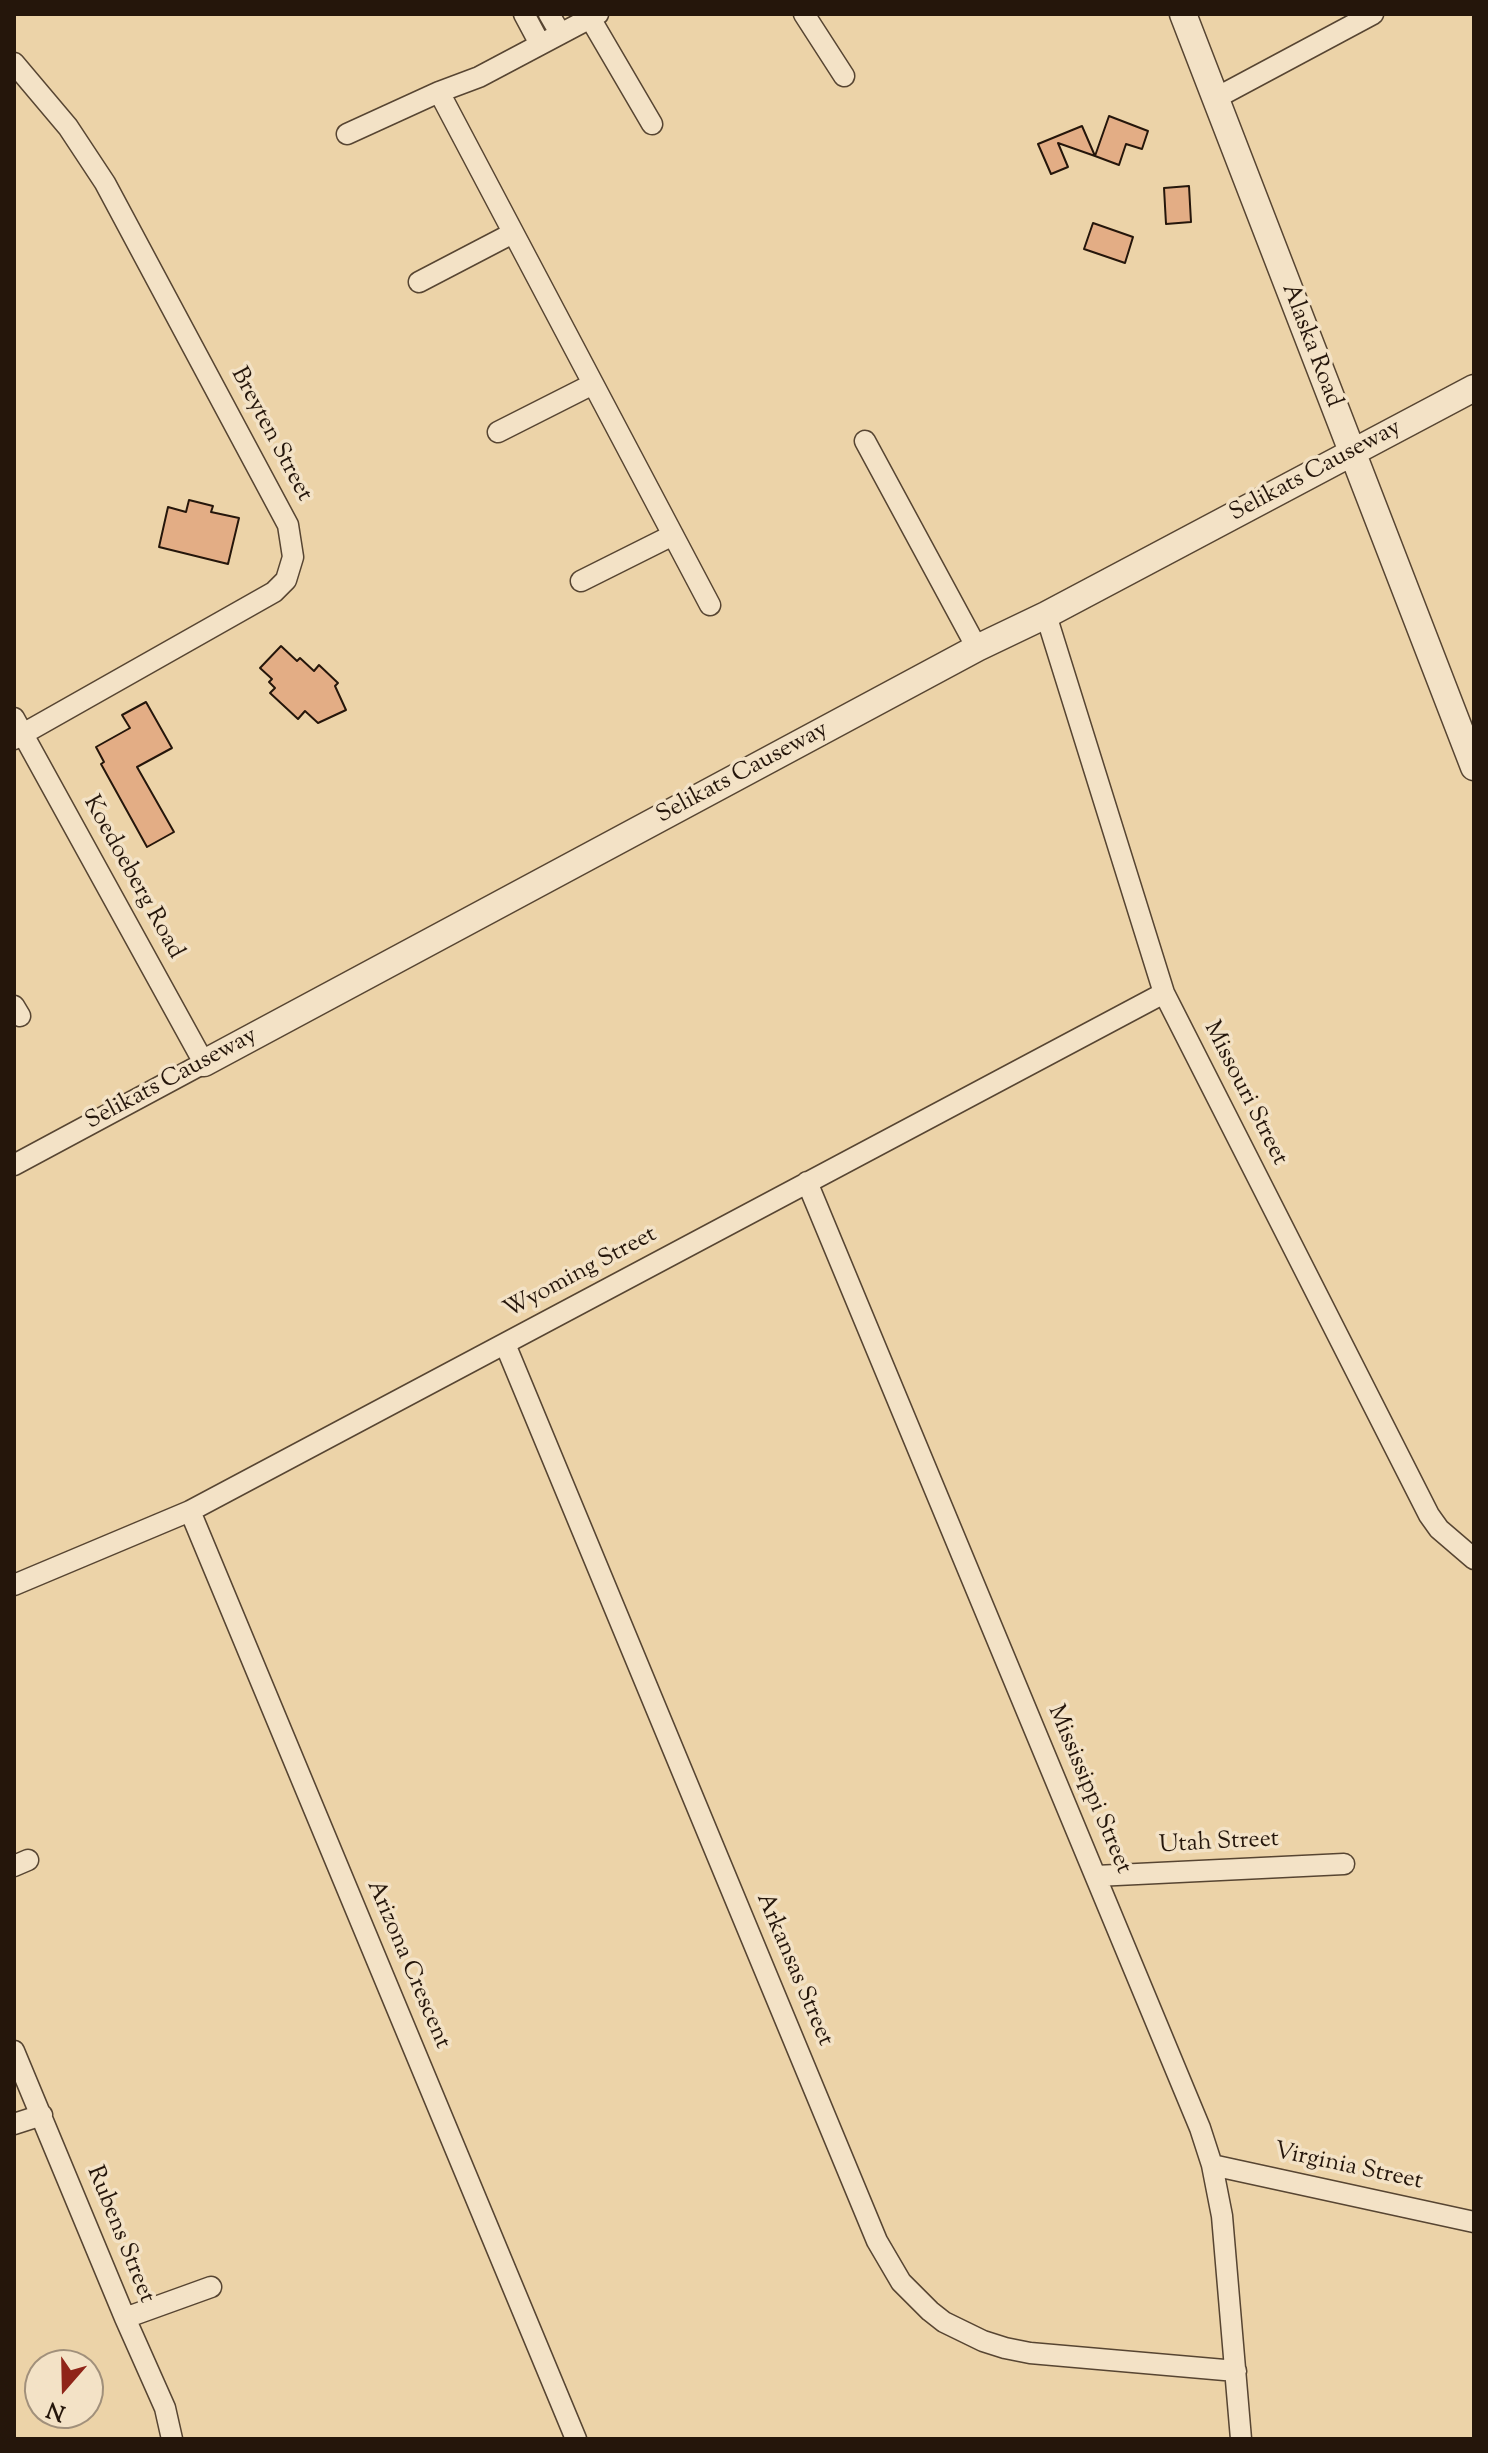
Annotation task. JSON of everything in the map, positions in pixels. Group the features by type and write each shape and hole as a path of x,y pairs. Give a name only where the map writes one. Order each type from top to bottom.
{"street":[{"path":"524,14 540,44"},
{"path":"549,14 560,33"},
{"path":"804,14 844,76"},
{"name":"Alaska Road","path":"1183,14 1474,767"},
{"path":"1216,98 1373,14"},
{"path":"347,134 479,77 594,16 652,124"},
{"name":"Breyten Street","path":"14,63 68,127 105,183 260,469 288,525 293,544 291,569 286,580 274,592 17,730"},
{"path":"439,92 710,605"},
{"path":"419,282 513,233"},
{"path":"498,432 593,384"},
{"name":"Selikats Causeway","path":"14,1165 977,648 1046,615 1474,388"},
{"path":"865,441 977,648"},
{"path":"581,581 673,535"},
{"name":"Missouri Street","path":"1046,615 1164,993 1429,1515 1439,1529 1474,1559"},
{"name":"Koedoeberg Road","path":"17,730 204,1063"},
{"name":"Wyoming Street","path":"14,1585 190,1511 1164,993"},
{"name":"Mississippi Street","path":"807,1182 1200,2128 1212,2165 1222,2216 1241,2439"},
{"name":"Arkansas Street","path":"505,1344 877,2241 901,2282 944,2322 1005,2348 1236,2371"},
{"name":"Arizona Crescent","path":"190,1511 576,2439"},
{"name":"Utah Street","path":"1096,1876 1344,1864"},
{"name":"Rubens Street","path":"14,2051 165,2408 172,2439"},
{"path":"14,2124 42,2115"},
{"name":"Virginia Street","path":"1212,2165 1474,2222"},
{"path":"125,2318 211,2287"}],"building":[{"path":"1109,116 1148,131 1142,149 1126,144 1119,165 1095,156"},
{"path":"1082,126 1095,156 1058,143 1068,167 1051,174 1038,144"},
{"path":"1189,186 1191,222 1166,224 1164,188"},
{"path":"1093,223 1133,237 1125,263 1084,249"},
{"path":"189,500 213,506 211,512 239,518 228,564 159,547 168,507 186,512"},
{"path":"281,646 314,671 319,665 338,683 335,686 346,710 318,723 305,711 298,719 270,693 275,688 269,682 272,679 260,668"},
{"path":"146,702 172,748 137,767 174,832 147,847 101,764 104,762 96,747 130,728 122,715"}]}
